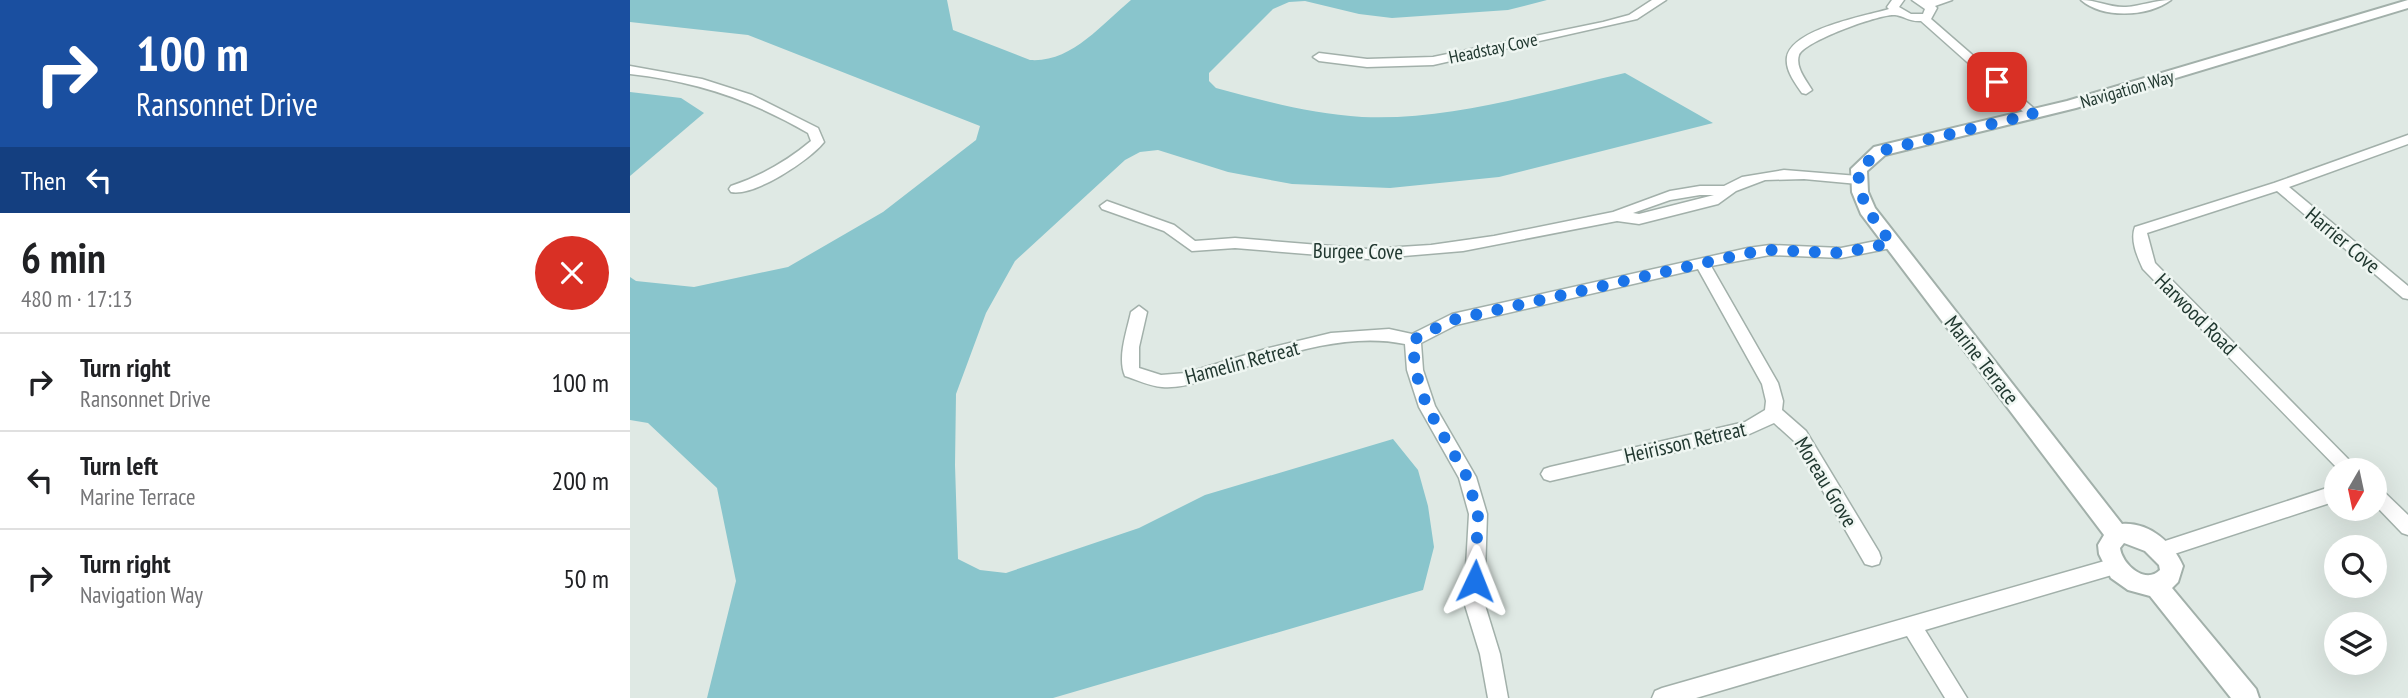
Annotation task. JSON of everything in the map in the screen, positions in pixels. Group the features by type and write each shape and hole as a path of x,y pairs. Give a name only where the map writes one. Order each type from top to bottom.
{"street":[{"name":"Headstay Cove","path":"1319,57 1367,63 1433,61 1605,25 1633,17 1660,0"},
{"path":"1923,2 1946,0"},
{"path":"2087,0 2112,11 2131,11 2165,0"},
{"path":"1923,2 1931,13 1924,18"},
{"name":"Navigation Way","path":"1858,180 1859,169 1880,151 2193,71 2408,4"},
{"path":"1806,90 1793,67 1793,54 1798,44 1815,35 1897,5 1905,16 1924,18 2033,114"},
{"path":"630,70 690,78 720,86 813,131 818,142 789,166 758,182 736,189"},
{"name":"Harwood Road","path":"2338,458 2148,265 2140,241 2140,230 2279,186 2408,139"},
{"name":"Burgee Cove","path":"1107,206 1169,228 1192,246 1227,242 1365,254 1426,251 1487,243 1617,216 1639,219 1718,199 1725,191 1751,180 1781,174 1858,180"},
{"name":"Marine Terrace","path":"1858,180 1867,210 1891,243 2117,535"},
{"name":"Harrier Cove","path":"2279,186 2408,294"},
{"path":"1499,698 1490,654 1474,602 1478,514 1467,477 1427,407 1415,370 1413,340 1452,320 1702,263 1770,250 1841,253 1891,243"},
{"name":"Heirisson Retreat","path":"1550,474 1745,429 1760,424 1773,412 1775,398 1770,383 1702,263"},
{"name":"Hamelin Retreat","path":"1139,312 1130,372 1161,381 1186,379 1336,336 1384,334 1413,340"},
{"name":"Moreau Grove","path":"1773,412 1800,436 1872,558"},
{"path":"2162,550 2324,497"},
{"path":"2387,506 2408,527"},
{"path":"2155,585 2169,576 2168,559 2162,550 2145,537 2135,534 2117,535 2109,545 2110,559 2115,566 2133,581 2155,585 2246,698"},
{"path":"1662,698 2115,566"},
{"path":"1912,625 1957,698"}],"water":[{"path":"630,0 947,0 953,30 1030,60 1045,59 1072,49 1097,31 1131,0 1547,0 1508,10 1392,18 1359,14 1305,1 1289,2 1273,9 1209,73 1209,81 1216,88 1306,110 1362,117 1395,117 1495,104 1625,73 1713,123 1499,177 1390,188 1292,184 1228,172 1158,150 1140,152 1125,160 1015,261 986,313 956,394 958,559 980,570 1006,573 1139,528 1205,495 1393,439 1418,470 1428,506 1434,547 1423,590 1053,698 707,698 736,581 717,488 648,423 630,420 630,277 636,281 694,287 788,267 883,212 976,140 980,126 748,35 630,22"},
{"path":"630,92 681,98 704,113 630,176"}],"route":[{"path":"1475,581 1478,514 1467,477 1427,407 1415,370 1413,340 1452,320 1748,253 1770,250 1841,253 1891,243 1867,210 1860,192 1859,169 1880,151 2033,114 1997,82"}]}
